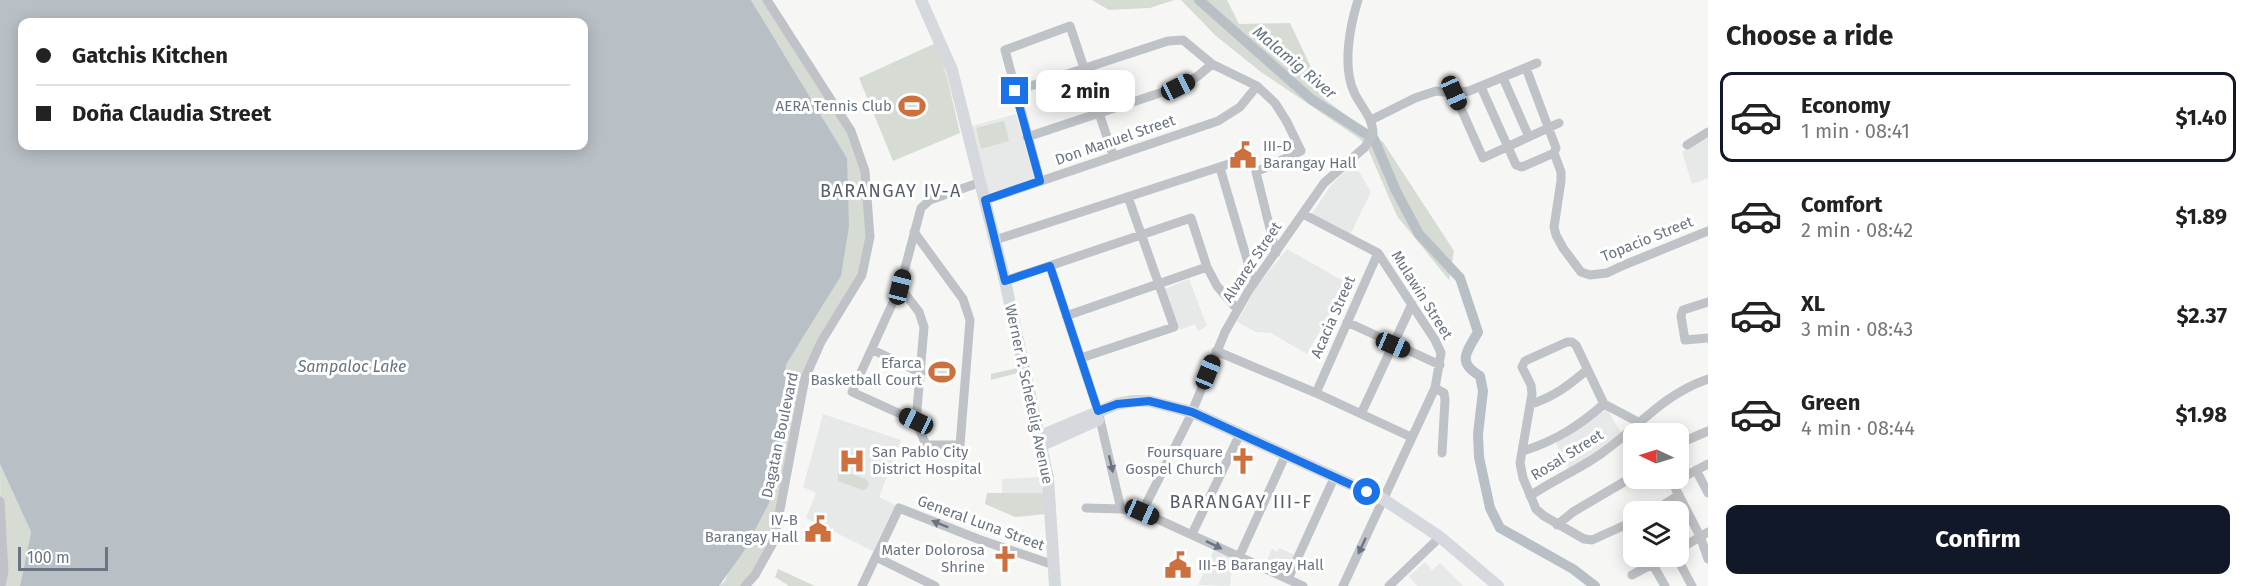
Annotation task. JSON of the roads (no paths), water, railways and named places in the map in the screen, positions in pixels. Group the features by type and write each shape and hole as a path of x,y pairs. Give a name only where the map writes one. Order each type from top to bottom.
{"main road":[{"name":"Werner P. Schetelig Avenue","path":"921,0 952,70 1005,281 1048,478 1055,586"},
{"path":"1041,440 1099,415 1134,408 1150,408 1190,415 1382,502 1438,539 1484,580 1498,586"}],"street":[{"name":"Dagatan Boulevard","path":"745,586 755,575 774,541 805,378 820,342 862,275 870,237 865,171 851,131 767,0"},
{"path":"1358,0 1350,24 1350,76 1354,92 1372,123 1415,98 1436,91 1454,93 1481,87 1537,63"},
{"path":"1040,181 1005,50 1070,26 1113,156"},
{"path":"1015,91 1168,41 1183,40 1212,64 1257,86 1275,103 1301,151 1256,172 1276,253"},
{"path":"1027,137 1178,87 1198,76 1212,64"},
{"path":"1481,87 1516,165 1522,166 1554,153 1556,148 1526,68"},
{"path":"1503,78 1529,137"},
{"name":"Don Manuel Street","path":"985,200 1218,121 1240,106 1257,86"},
{"path":"1454,93 1483,158 1559,123"},
{"name":"Alvarez Street","path":"1142,512 1190,415 1216,351 1237,309 1324,183 1365,147 1373,134 1372,123"},
{"path":"1687,145 1708,132"},
{"name":"Topacio Street","path":"1554,153 1561,172 1561,181 1554,227 1556,235 1581,272 1590,275 1607,273 1708,231"},
{"path":"995,240 1238,161"},
{"path":"1220,168 1254,283"},
{"path":"916,421 852,392 900,287 921,208 930,200 981,182"},
{"path":"1081,358 1174,327 1128,197"},
{"name":"Mulawin Street","path":"1303,214 1378,253 1435,340 1441,353 1440,365"},
{"path":"1005,281 1191,218 1207,267 1217,286 1237,309"},
{"path":"900,287 918,312 924,327 916,421 926,445 960,445 970,320 963,299 914,232"},
{"name":"Acacia Street","path":"1316,393 1378,253"},
{"path":"1050,266 1099,415 1121,509"},
{"path":"1066,316 1207,267"},
{"path":"1708,302 1683,310 1681,316 1685,340 1708,338"},
{"path":"1361,414 1413,304"},
{"path":"1343,586 1435,388 1440,365 1347,322"},
{"path":"1623,526 1592,540 1576,536 1536,509 1523,478 1520,463 1531,404 1531,385 1521,367 1528,359 1572,342 1576,345 1604,404 1638,422"},
{"path":"873,350 921,372"},
{"path":"1216,351 1316,393 1411,437"},
{"path":"1531,404 1562,391 1587,370"},
{"name":"Rosal Street","path":"1530,496 1600,455 1668,399 1693,384 1708,379"},
{"path":"1435,388 1444,393 1445,400 1442,453"},
{"path":"1523,451 1549,443 1604,404"},
{"path":"1689,439 1708,431"},
{"path":"1192,534 1238,437"},
{"path":"1239,557 1284,458"},
{"path":"1689,473 1708,464"},
{"path":"1696,470 1708,493"},
{"path":"1288,579 1333,480"},
{"path":"1557,525 1573,512 1623,482"},
{"path":"1676,489 1704,534 1708,559"},
{"path":"1669,501 1679,495"},
{"path":"0,501 4,572 1,586"},
{"name":"General Luna Street","path":"876,557 899,508 978,539 1054,565"},
{"path":"1086,508 1142,512 1303,586"},
{"path":"1689,543 1704,534"},
{"path":"1389,586 1438,539"},
{"path":"862,586 876,557 935,586"},
{"path":"1632,575 1649,567"},
{"path":"1654,567 1665,586"},
{"path":"1682,567 1692,586"}],"water":[{"name":"Sampaloc Lake","path":"0,0 751,0 847,158 849,226 841,276 786,365 782,433 769,503 744,551 719,586 20,586 31,532 0,464"}],"waterway":[{"name":"Malamig River","path":"1199,0 1311,99 1374,139 1396,191 1419,234 1460,278 1478,332 1467,351 1466,361 1468,366 1480,376 1483,391 1478,434 1479,457 1490,508 1500,528 1573,569 1595,586"}],"place":[{"name":"AERA Tennis Club","path":"912,106"},
{"name":"III-D Barangay Hall","path":"1243,155"},
{"name":"Efarca Basketball Court","path":"942,372"},
{"name":"San Pablo City District Hospital","path":"852,461"},
{"name":"Foursquare Gospel Church","path":"1243,461"},
{"name":"IV-B Barangay Hall","path":"818,529"},
{"name":"Mater Dolorosa Shrine","path":"1005,559"},
{"name":"III-B Barangay Hall","path":"1178,565"}],"district":[{"name":"BARANGAY IV-A","path":"891,191"},
{"name":"BARANGAY III-F","path":"1241,502"}]}
